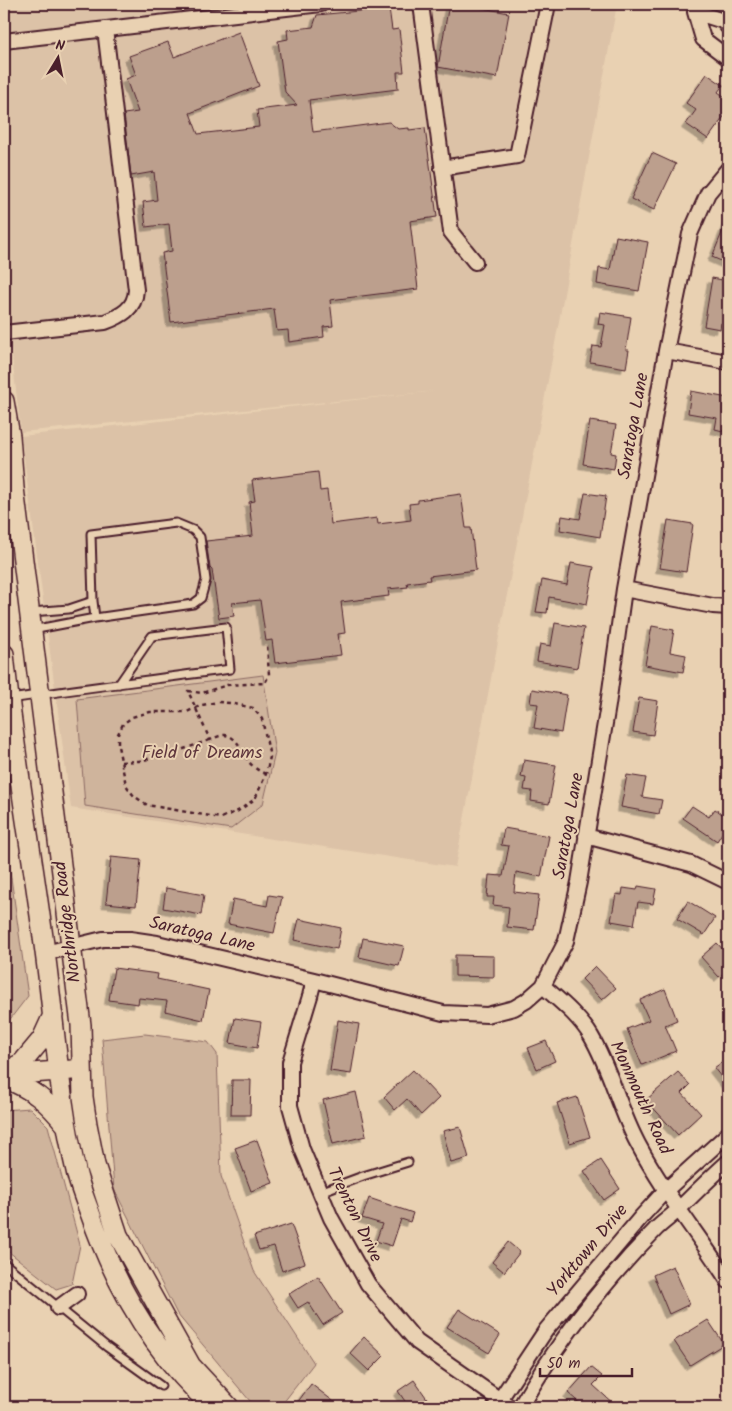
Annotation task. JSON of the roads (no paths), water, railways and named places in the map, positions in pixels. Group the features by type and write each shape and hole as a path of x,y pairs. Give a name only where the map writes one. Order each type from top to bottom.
{"main road":[{"name":"Northridge Road","path":"4,401 10,436 9,488 31,621 81,1025 82,1069 87,1124 94,1157 118,1236 191,1366 222,1406"},
{"name":"Northridge Road","path":"4,654 46,952 60,1072 77,1176 102,1246 135,1312 160,1349 198,1394 222,1406"},
{"path":"4,1075 22,1063 42,1039 53,1015"},
{"path":"4,1075 82,1069"},
{"path":"4,1075 36,1093 52,1107 68,1127"}],"street":[{"path":"4,41 321,4"},
{"path":"421,4 451,232 475,262"},
{"path":"442,168 517,156 548,4"},
{"path":"693,8 723,21 728,27"},
{"path":"693,8 703,39 728,58"},
{"path":"4,333 106,322 128,310 136,297 104,29"},
{"name":"Saratoga Lane","path":"46,952 103,939 130,939 157,943 443,1013 487,1015 514,1008 526,1001 543,986 566,941 579,882 608,704 624,589 666,351 690,234 708,193 728,169"},
{"path":"666,351 728,362"},
{"path":"624,589 713,606 728,606"},
{"path":"586,836 691,864 728,882"},
{"name":"Trenton Drive","path":"314,980 290,1062 290,1106 302,1149 320,1192 338,1232 368,1284 417,1342 501,1405"},
{"name":"Monmouth Road","path":"543,986 570,1011 590,1034 610,1075 625,1118 638,1144 665,1191 728,1281"},
{"name":"Yorktown Drive","path":"501,1405 546,1330 665,1191 728,1134"},
{"name":"Yorktown Drive","path":"520,1407 539,1375 583,1314 630,1257 691,1195 728,1162"},
{"path":"58,1308 77,1294"}],"lane":[{"path":"31,621 95,618 193,604 202,598 206,580 200,537 193,530 176,523 91,534 95,618"},
{"path":"31,621 93,601"},
{"path":"9,699 230,670 226,627 152,636 119,684"},
{"path":"320,1192 408,1162"},
{"path":"4,1263 107,1347 161,1386"}],"park label":[{"name":"Field of Dreams","path":"202,753"}]}
